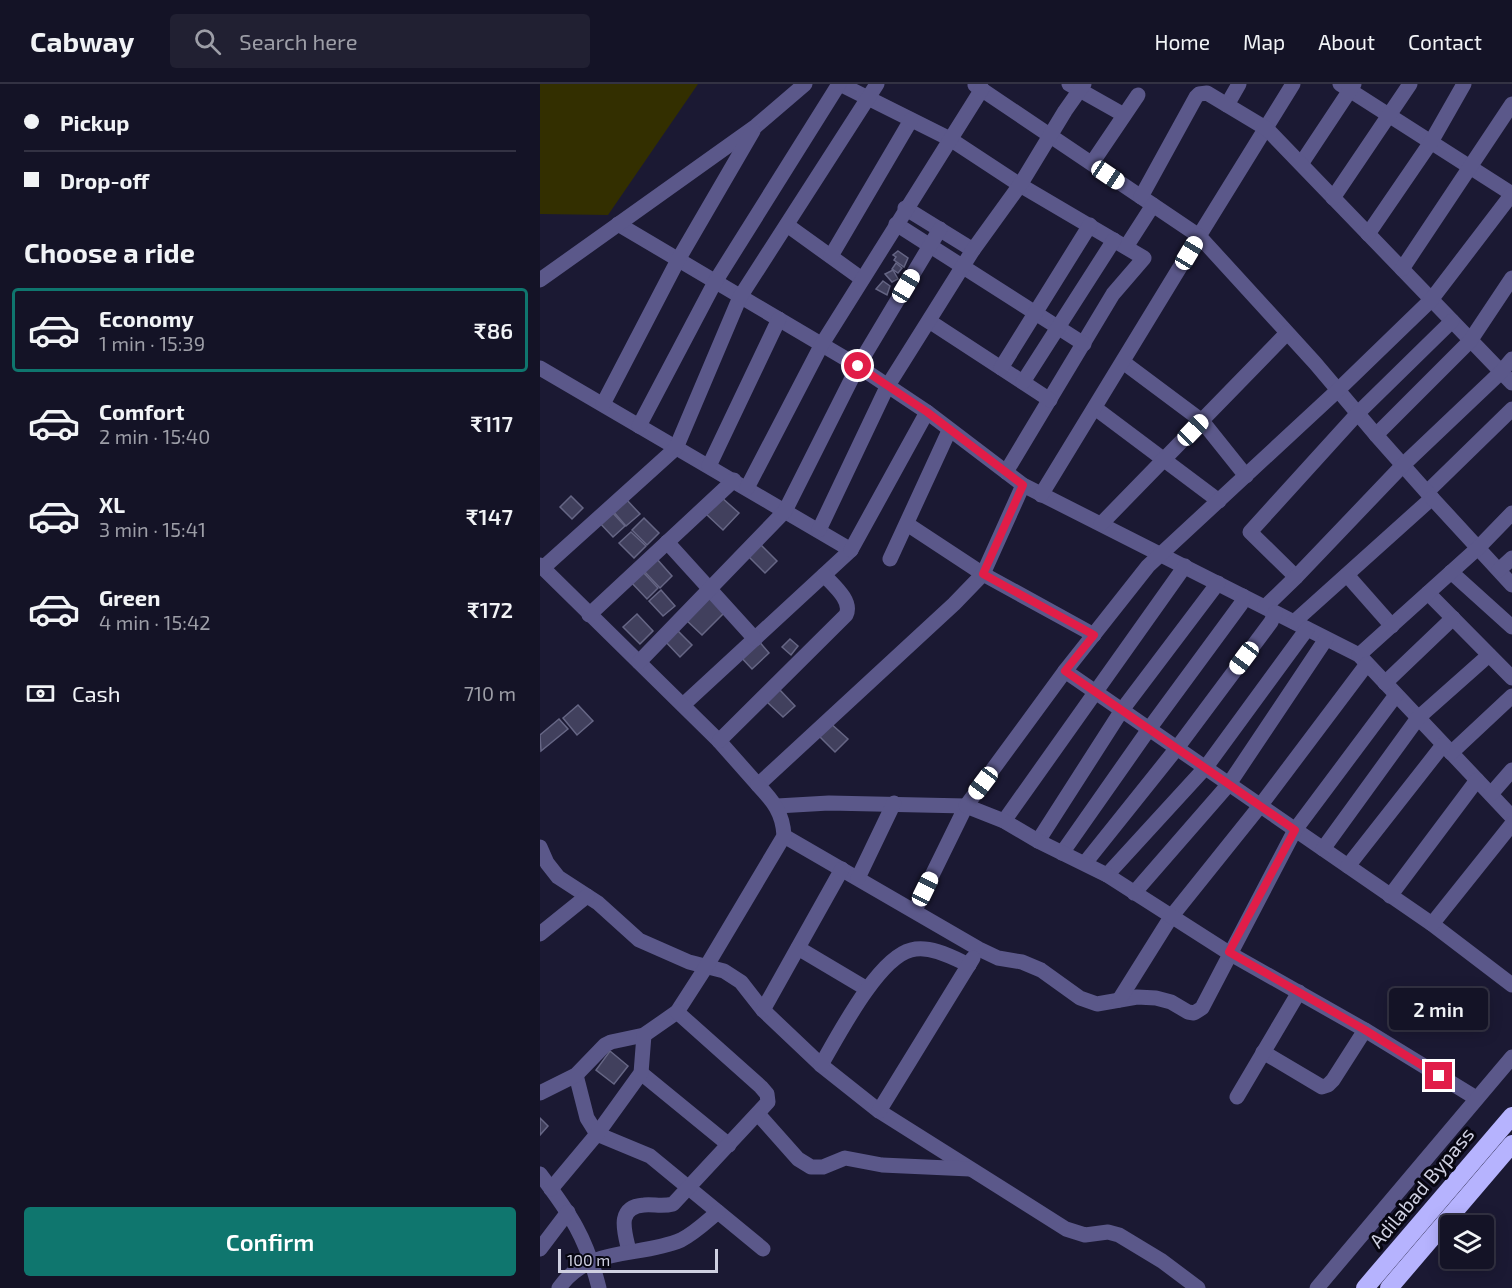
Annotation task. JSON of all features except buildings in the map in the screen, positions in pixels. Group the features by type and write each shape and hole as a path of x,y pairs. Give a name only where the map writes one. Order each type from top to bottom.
{"highway":[{"name":"Adilabad Bypass","path":"1365,1288 1512,1116"},
{"name":"Adilabad Bypass","path":"1389,1288 1512,1144"}],"street":[{"path":"540,280 756,126 805,84"},
{"path":"639,426 715,282 840,84 950,139 1020,185 1144,258 1113,294 1006,472"},
{"path":"540,1093 576,1074 605,1045 644,1035 677,1012 784,836 777,806 719,741 542,566 676,448 740,297 877,84"},
{"path":"1227,105 1239,84"},
{"path":"1041,495 1293,84"},
{"path":"1333,198 1410,84"},
{"path":"1368,234 1431,142 1464,84"},
{"path":"589,615 667,542 740,484 822,344 950,139 978,86 1199,236 1512,585"},
{"path":"819,530 887,387 973,250 1020,185 1078,86 1124,115"},
{"path":"915,910 966,806 1065,671 1149,566 1431,300 1512,194 1388,115 1348,86 1301,164"},
{"path":"1023,382 1120,244 1147,201 1195,91 1199,94 1207,93 1267,129 1512,383"},
{"path":"1092,164 1137,95"},
{"path":"1402,269 1512,104"},
{"path":"831,256 911,120"},
{"path":"603,404 678,260 756,126"},
{"path":"905,208 973,250"},
{"path":"618,224 858,366 927,412 949,431 1023,485 1185,566 1363,660 1512,817"},
{"path":"896,224 1084,344"},
{"path":"787,225 862,279"},
{"path":"1001,368 1090,225"},
{"path":"639,662 785,511 858,366 940,229"},
{"path":"1376,435 1470,341 1512,278"},
{"path":"709,466 778,319"},
{"path":"929,321 1050,400"},
{"path":"1296,577 1250,532 1358,413 1452,321"},
{"path":"1101,524 1287,333"},
{"path":"1085,863 1177,748 1271,622 1270,610 1296,577 1403,465 1512,359"},
{"path":"1123,362 1202,421 1246,476"},
{"path":"540,368 851,550"},
{"path":"1095,408 1219,501"},
{"path":"1107,875 1206,767 1301,626 1347,575 1430,495 1512,409"},
{"path":"683,705 851,550 927,412"},
{"path":"890,559 949,431"},
{"path":"758,785 954,604 983,574 1023,485"},
{"path":"1119,1000 1171,917 1260,806 1363,660 1392,626 1479,547 1512,513"},
{"path":"907,524 983,574 1094,635"},
{"path":"667,542 755,639"},
{"path":"1499,570 1512,558"},
{"path":"1004,821 1185,566"},
{"path":"1451,572 1512,627"},
{"path":"719,741 846,615 849,610 847,603 824,575"},
{"path":"1347,575 1392,626"},
{"path":"1038,841 1122,710 1218,583"},
{"path":"1428,593 1489,655 1509,668"},
{"path":"1062,853 1241,604 1243,596"},
{"path":"1385,683 1453,618"},
{"path":"1134,893 1229,784 1326,639"},
{"path":"1323,849 1418,718 1489,655"},
{"path":"1065,671 1432,924 1512,985"},
{"path":"784,836 979,949 998,958 1022,962 1041,970 1080,998 1097,1004 1137,997 1156,998 1171,1002 1188,1012 1198,1012 1295,830 1396,695"},
{"path":"1348,866 1447,749 1512,696"},
{"path":"1491,794 1512,770"},
{"path":"1390,896 1477,780"},
{"path":"777,806 829,802 966,806 1004,821 1038,841 1107,875 1171,917 1365,1030 1476,1098"},
{"path":"858,878 894,803"},
{"path":"1432,924 1512,824"},
{"path":"540,847 547,863 558,877 606,909 639,940 689,962 724,971 741,982 763,1010 821,1065 879,1111 1075,1233 1085,1235 1108,1232 1119,1235 1162,1261 1198,1288"},
{"path":"763,1010 842,869"},
{"path":"540,934 587,896"},
{"path":"798,948 867,989"},
{"path":"821,1065 867,989 898,956 912,949 936,951 969,965"},
{"path":"879,1111 979,949"},
{"path":"1237,1097 1299,992"},
{"path":"628,1251 622,1222 626,1214 635,1207 643,1205 673,1204 768,1102 767,1094 677,1012"},
{"path":"1263,1052 1322,1087 1333,1080 1365,1030"},
{"path":"551,1189 597,1134 641,1073 644,1035"},
{"path":"1317,1288 1512,1057"},
{"path":"641,1073 729,1145"},
{"path":"576,1074 587,1118 597,1134 650,1156 763,1249"},
{"path":"758,1114 798,1159 811,1167 823,1167 845,1158 882,1166 970,1169"},
{"path":"540,1174 577,1226 592,1261 599,1288"},
{"path":"540,1249 568,1212"},
{"path":"559,1288 571,1273 582,1265 628,1251 649,1249 682,1239 697,1230 718,1212"}],"shaded area":[{"path":"540,84 698,84 608,215 540,214"}],"route":[{"path":"858,366 927,412 949,431 1023,485 983,574 1094,635 1065,671 1295,830 1229,952 1365,1030 1439,1076"}]}
